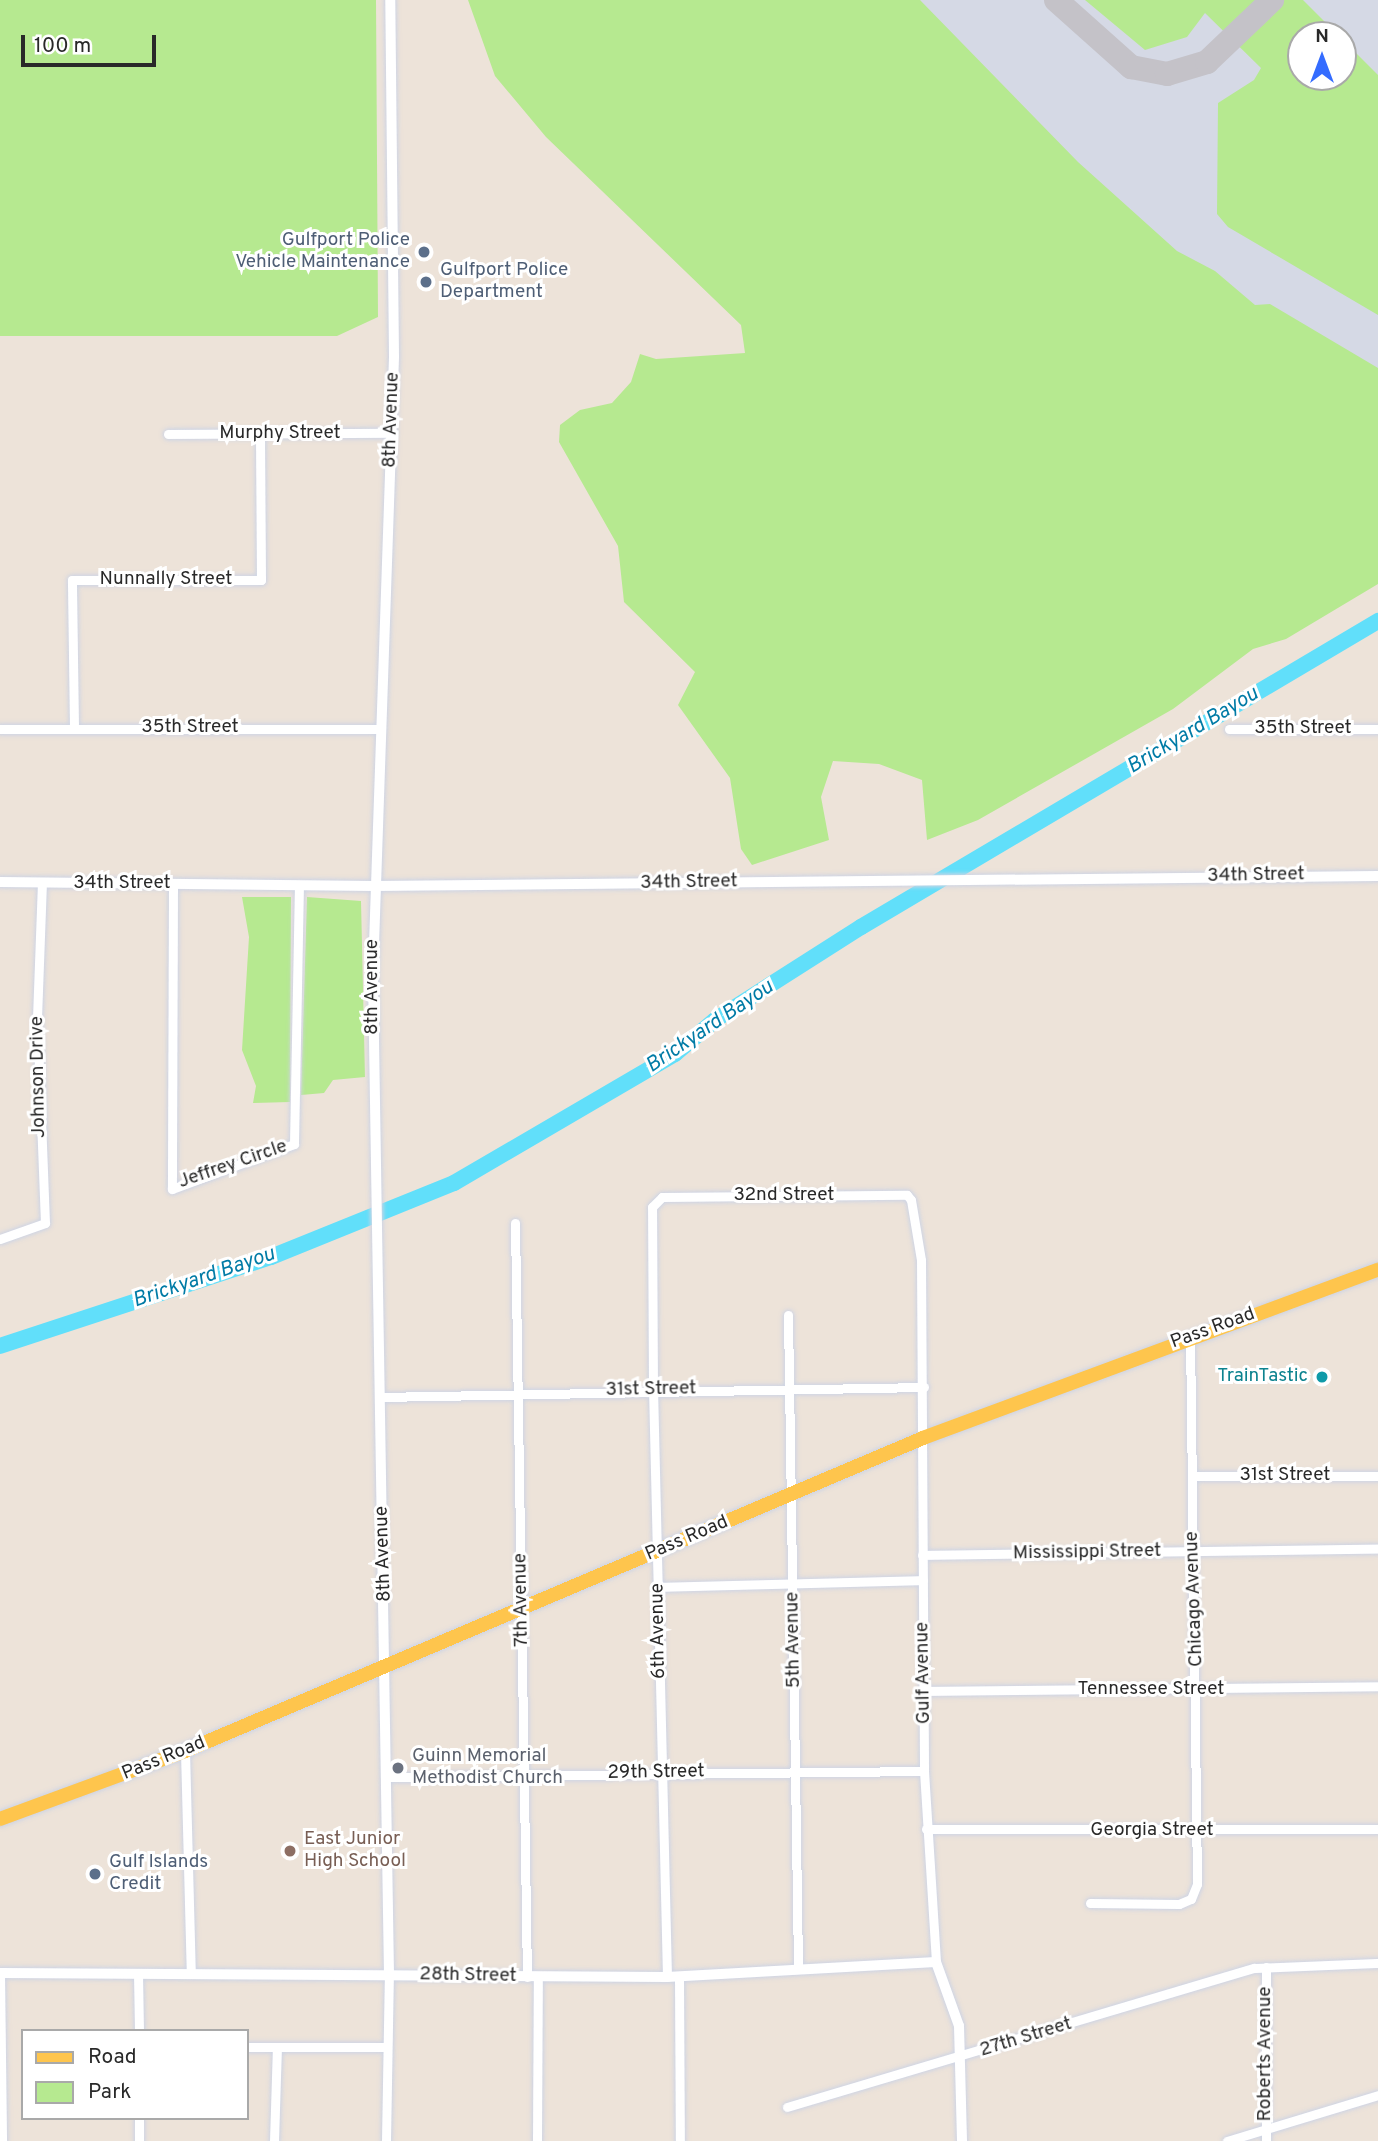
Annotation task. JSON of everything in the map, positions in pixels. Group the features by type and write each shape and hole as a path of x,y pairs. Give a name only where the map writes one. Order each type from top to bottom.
{"main road":[{"name":"Pass Road","path":"0,1819 185,1751 923,1438 1378,1269"}],"street":[{"name":"8th Avenue","path":"389,1974 387,1665 375,1234 374,886 392,433 390,0"},
{"name":"Murphy Street","path":"168,434 392,433"},
{"name":"Nunnally Street","path":"74,728 72,580 261,580 260,434"},
{"name":"35th Street","path":"0,729 380,729"},
{"name":"35th Street","path":"1229,729 1378,729"},
{"name":"34th Street","path":"0,882 374,886 1378,876"},
{"name":"Johnson Drive","path":"0,1239 45,1223 37,1018 42,883"},
{"name":"Jeffrey Circle","path":"173,884 172,1189 295,1141 299,885"},
{"name":"32nd Street","path":"655,1200 906,1195 911,1200"},
{"name":"6th Avenue","path":"655,1200 653,1389 667,1977"},
{"name":"Gulf Avenue","path":"911,1200 921,1261 926,1829 936,1962 953,1998 964,2057 962,2141"},
{"name":"7th Avenue","path":"515,1223 524,1774 533,1977"},
{"name":"5th Avenue","path":"788,1315 793,1495 798,1965"},
{"name":"Chicago Avenue","path":"1090,1903 1191,1899 1198,1860 1198,1690 1192,1552 1190,1338"},
{"name":"31st Street","path":"379,1397 653,1389 923,1387"},
{"name":"31st Street","path":"1192,1476 1378,1476"},
{"name":"Mississippi Street","path":"922,1555 1378,1549"},
{"path":"659,1587 923,1580"},
{"name":"Tennessee Street","path":"924,1691 1378,1686"},
{"path":"185,1751 191,1973"},
{"name":"29th Street","path":"388,1777 924,1771"},
{"name":"Georgia Street","path":"926,1829 1199,1832 1378,1829"},
{"name":"28th Street","path":"0,1973 680,1977 798,1965 936,1962"},
{"path":"1266,1967 1378,1963"},
{"name":"27th Street","path":"787,2107 1266,1967"},
{"name":"Roberts Avenue","path":"1266,1967 1266,2141"},
{"path":"0,1973 2,2141"},
{"path":"138,1973 139,2029"},
{"path":"386,2141 389,1974"},
{"path":"533,1977 537,2141"},
{"path":"680,1977 680,2141"},
{"path":"248,2048 387,2047"},
{"path":"274,2141 277,2048"},
{"path":"1227,2141 1378,2095"},
{"path":"139,2120 139,2141"}],"shaded area":[{"path":"617,0 1378,0 1378,457 1148,308"}],"green space":[{"path":"0,0 376,0 378,317 337,336 0,336"},
{"path":"468,0 920,0 1078,162 1177,251 1215,271 1255,305 1270,304 1378,368 1378,584 1286,639 1253,649 1173,709 978,820 927,840 922,780 879,764 833,761 821,797 829,840 752,865 741,849 730,778 678,705 695,672 624,602 618,546 559,442 560,425 580,410 612,403 631,382 640,354 656,359 745,353 741,325 546,137 495,76"},
{"path":"1085,0 1303,0 1324,21 1287,21 1287,91 1357,91 1357,54 1378,75 1378,315 1228,227 1217,214 1218,103 1254,80 1261,68 1205,13 1187,37 1145,50"},
{"path":"242,897 291,897 290,1102 253,1103 256,1086 242,1050 249,937"},
{"path":"307,897 361,901 365,1077 333,1080 324,1093 301,1095"}],"waterway":[{"name":"Brickyard Bayou","path":"0,1346 271,1257 454,1183 675,1054 715,1020 861,927 1378,621"}],"taxiway":[{"path":"1056,0 1131,67 1167,74 1207,62 1272,0"}],"place":[{"name":"Gulfport Police Vehicle Maintenance","path":"424,252"},
{"name":"Gulfport Police Department","path":"426,282"},
{"name":"TrainTastic","path":"1322,1377"},
{"name":"Guinn Memorial Methodist Church","path":"398,1768"},
{"name":"East Junior High School","path":"290,1851"},
{"name":"Gulf Islands Credit","path":"95,1874"}]}
